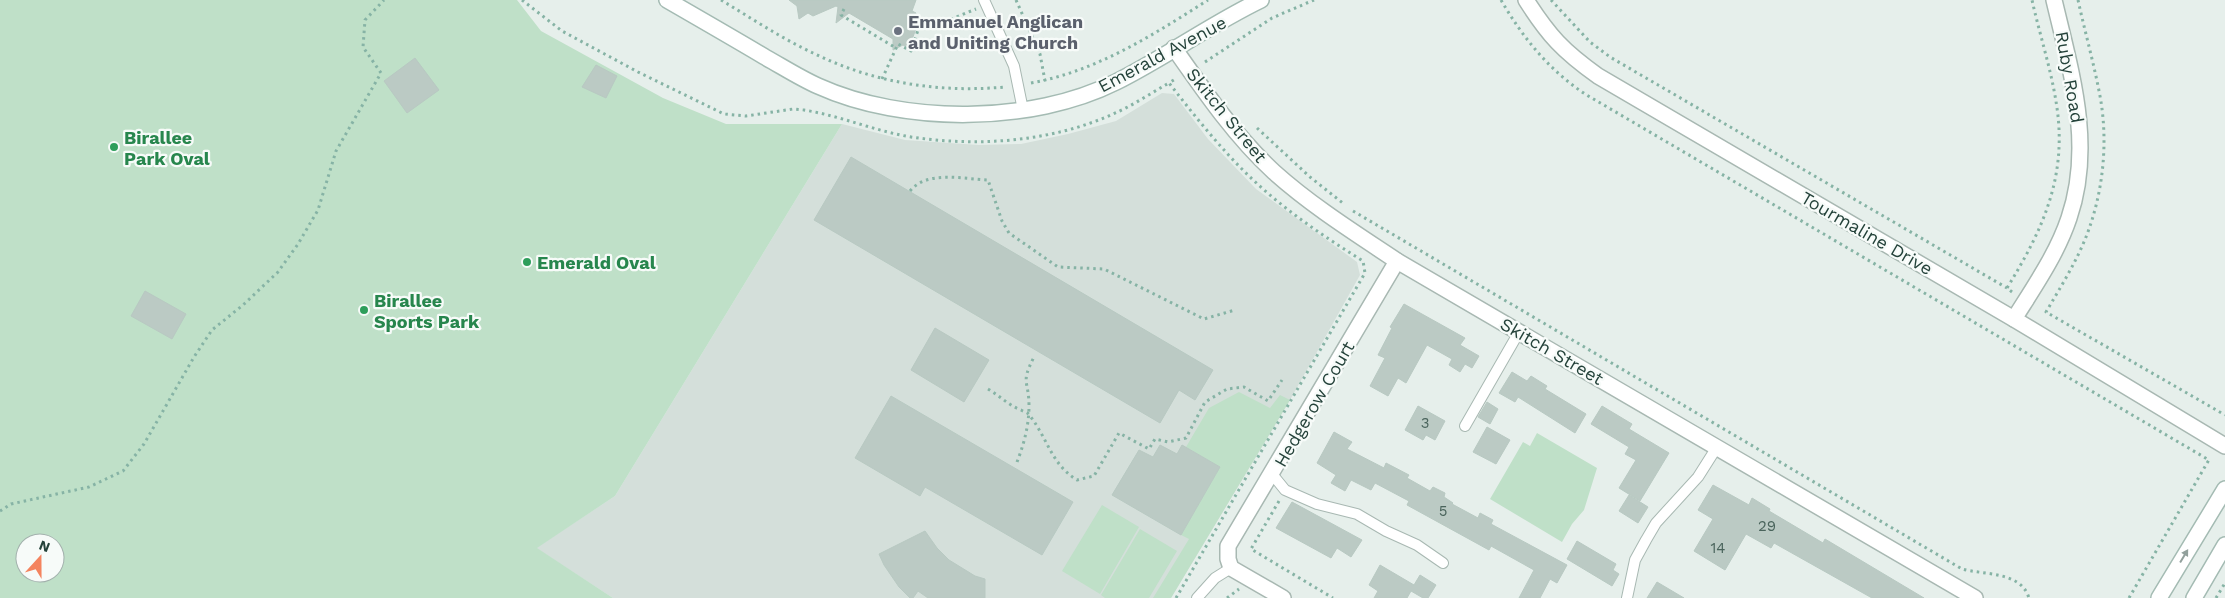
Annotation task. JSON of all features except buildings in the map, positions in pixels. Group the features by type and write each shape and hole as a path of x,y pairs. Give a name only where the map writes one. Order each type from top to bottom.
{"street":[{"name":"Emerald Avenue","path":"667,0 798,76 831,91 882,106 923,112 997,113 1023,110 1064,100 1116,82 1262,0"},
{"name":"Tourmaline Drive","path":"1526,0 1544,29 1569,55 1598,76 2014,319 2222,444"},
{"name":"Ruby Road","path":"2014,319 2056,248 2069,218 2077,184 2080,146 2079,109 2054,0"},
{"name":"Skitch Street","path":"1174,48 1216,108 1273,171 1314,205 1397,261 1718,446 1975,598"},
{"name":"Hedgerow Court","path":"1231,568 1228,559 1228,546 1397,261"},
{"path":"2159,598 2225,489"},
{"path":"2194,598 2225,545"},
{"path":"1231,568 1282,598"}],"lane":[{"path":"985,2 1014,66 1023,110"},
{"path":"1465,426 1519,332"},
{"path":"1627,598 1635,560 1656,523 1698,477 1718,446"},
{"path":"1272,474 1285,490 1316,504 1357,514 1386,531 1417,545 1442,563"},
{"path":"1197,598 1214,578 1231,568"}],"path":[{"path":"0,512 11,504 89,487 123,471 144,444 194,357 212,330 243,305 278,272 318,210 336,151 381,73 363,47 365,20 384,0"},
{"path":"721,0 813,53 854,70 882,79 944,89 1018,86 1046,81 1082,69 1145,40 1208,0"},
{"path":"1016,0 1040,54 1046,81"},
{"path":"1176,598 1365,273 1363,262 1289,211 1249,176 1218,143 1169,83 1272,18 1314,0"},
{"path":"1501,0 1531,45 1555,72 1585,94 2209,460"},
{"path":"1551,0 1590,42 1610,57 2225,415"},
{"path":"2007,288 2031,249 2045,217 2052,195 2058,155 2059,126 2057,106 2032,0"},
{"path":"2046,312 2077,258 2089,230 2102,174 2104,151 2100,98 2078,0"},
{"path":"914,17 934,26 985,2"},
{"path":"844,9 841,15 896,48"},
{"path":"882,79 898,44 911,51 922,21"},
{"path":"1205,62 1209,68"},
{"path":"1255,126 1310,177 1350,209 1962,569 2012,580 2024,590 2029,598"},
{"path":"910,191 916,184 929,178 988,180 1002,221 1010,232 1058,267 1104,269 1204,319 1234,310"},
{"path":"1017,462 1023,448 1029,413 1024,380 1034,357"},
{"path":"988,389 1006,402 1029,413 1047,441 1057,464 1065,473 1076,480 1094,476 1119,433 1148,450 1155,440 1168,442 1186,438 1205,402 1227,389 1244,387 1268,401 1282,380"},
{"path":"2129,598 2209,460 2222,444"},
{"path":"1285,490 1251,549 1333,598"},
{"path":"2216,598 2225,583"}],"shaded area":[{"path":"1162,93 1174,94 1208,139 1256,189 1357,262 1360,275 1290,400 1171,598 613,598 536,548 615,496 842,124 905,140 979,145 1021,144 1116,121"}],"green space":[{"name":"Birallee Sports Park","path":"0,0 517,0 541,31 663,98 726,124 842,124 615,496 537,548 613,598 0,598"},
{"path":"1239,392 1270,408 1280,395 1290,400 1171,598 1153,598 1189,539 1181,535 1220,467 1186,447 1209,408"},
{"path":"1537,433 1597,468 1584,510 1572,524 1562,542 1490,499 1523,442 1530,446"},
{"path":"1102,505 1139,527 1100,594 1062,571"},
{"path":"1140,529 1177,551 1149,598 1105,598 1101,595"}],"place":[{"name":"Emmanuel Anglican and Uniting Church","path":"898,31"},
{"name":"Birallee Park Oval","path":"114,147"},
{"name":"Emerald Oval","path":"527,262"},
{"name":"Birallee Sports Park","path":"364,310"}]}
